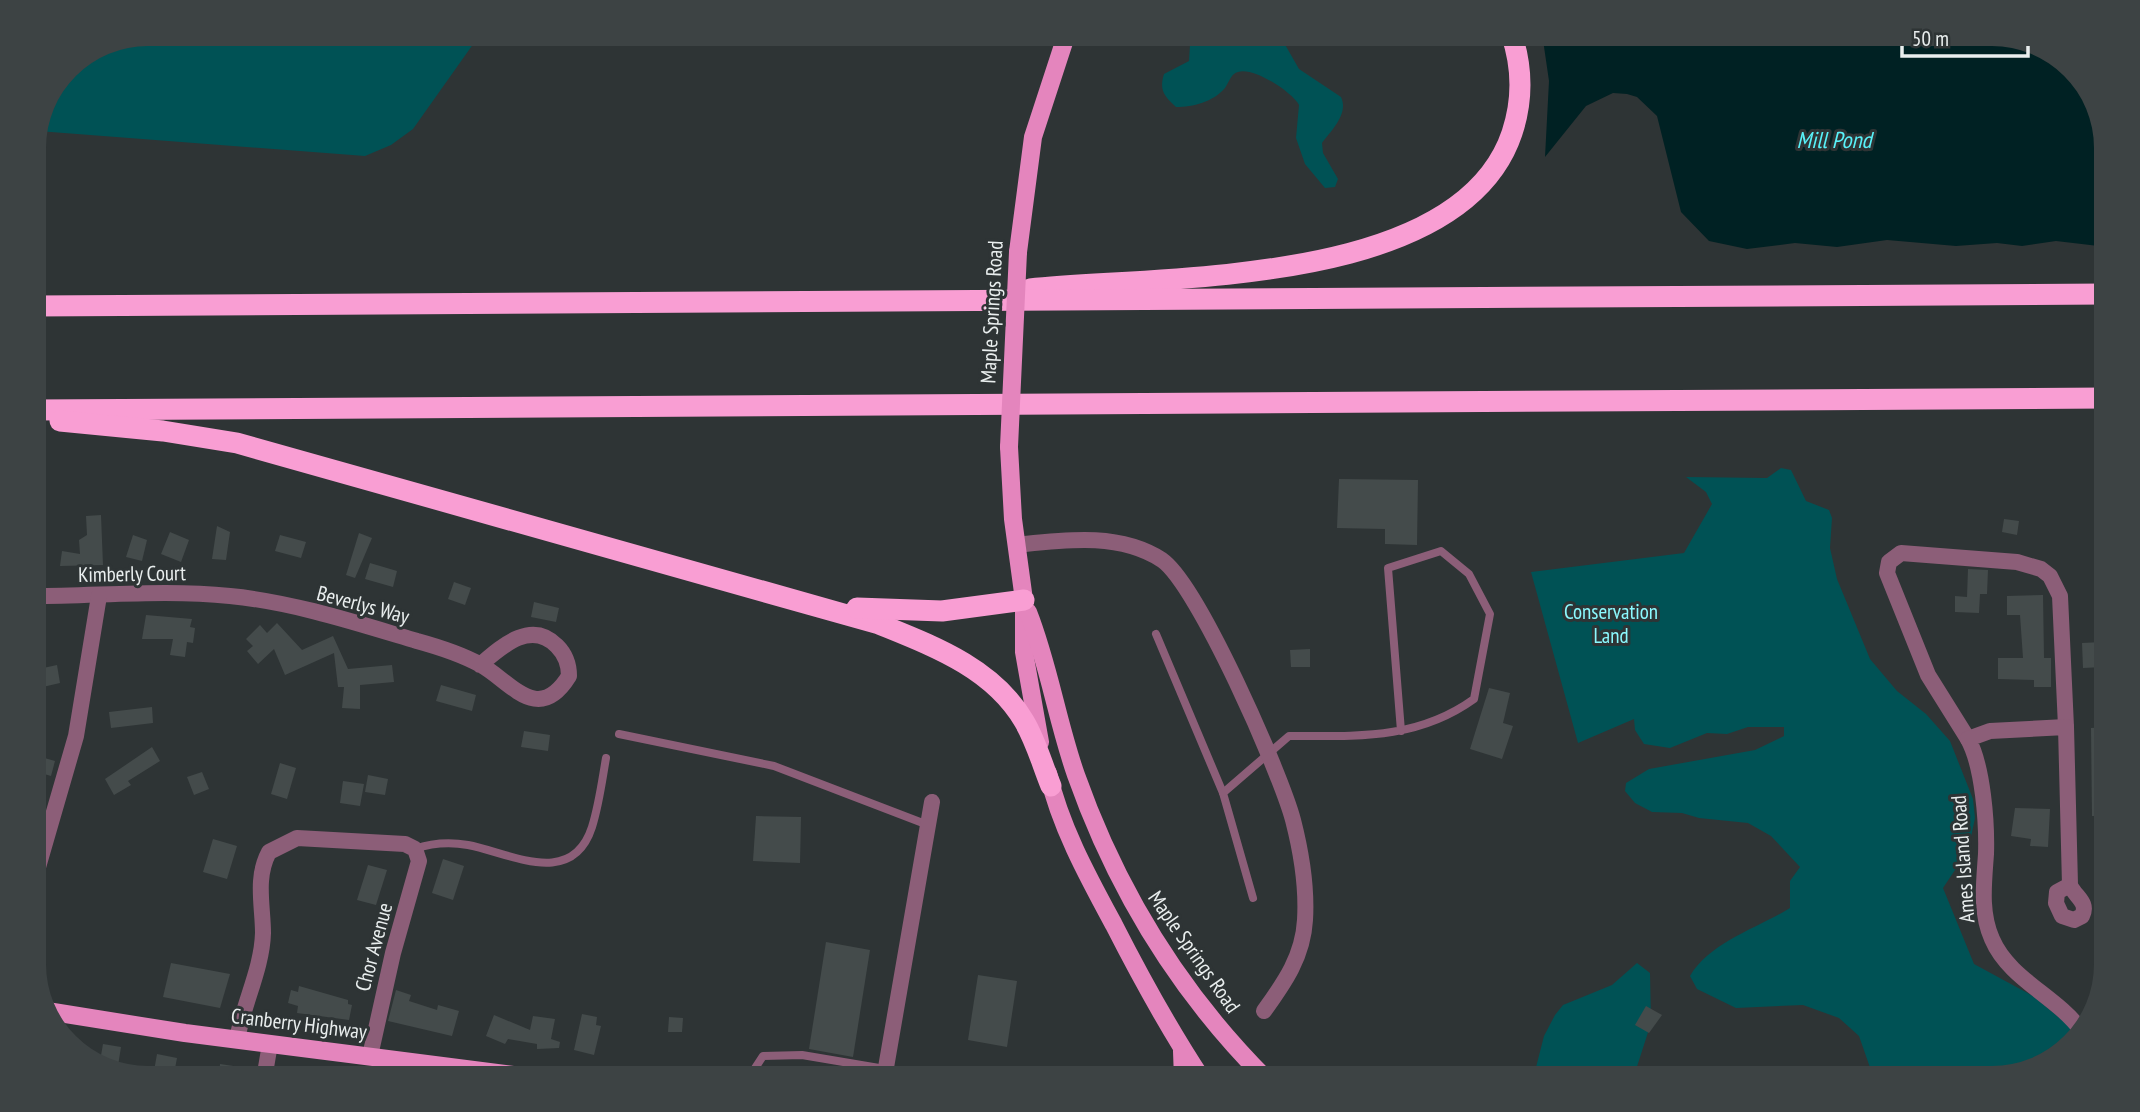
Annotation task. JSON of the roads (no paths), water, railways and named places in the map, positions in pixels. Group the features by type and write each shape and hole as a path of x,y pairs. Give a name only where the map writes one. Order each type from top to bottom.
{"highway":[{"path":"909,302 1102,281 1240,271 1326,260 1401,238 1460,204 1500,161 1512,133 1519,103 1519,66 1514,46"},
{"path":"46,306 2094,294"},
{"path":"46,410 2094,398"},
{"path":"46,419 176,433 237,443 814,603 922,642 958,659 992,683 1025,723 1051,786"},
{"path":"814,603 911,611 991,606 1024,600"}],"main road":[{"name":"Maple Springs Road","path":"1063,46 1033,137 1018,252 1009,447 1016,545 1024,600 1024,652 1051,786 1092,883 1193,1066"},
{"name":"Maple Springs Road","path":"1024,600 1041,646 1076,774 1133,906 1194,998 1254,1066"},
{"name":"Cranberry Highway","path":"58,1013 237,1040 446,1066"},
{"path":"1181,1047 1182,1066"}],"street":[{"path":"1016,545 1073,541 1117,542 1140,549 1168,565 1185,585 1199,609 1269,754 1293,819 1305,907 1302,939 1293,968 1264,1011"},
{"name":"Ames Island Road","path":"2066,727 2061,604 2058,588 2050,576 2041,569 2017,562 1901,553 1891,558 1887,573 1928,675 1968,738 1976,761 1985,823 1983,901 1989,933 2003,959 2062,1008 2075,1023"},
{"name":"Kimberly Court","path":"46,596 232,596"},
{"path":"46,840 76,736 99,596"},
{"name":"Beverlys Way","path":"232,596 376,629 442,648 480,665 511,690 533,699 556,689 569,676 568,665 560,649 548,638 538,635 506,643 480,665"},
{"path":"1968,738 1990,731 2066,727 2070,885"},
{"path":"886,1066 932,802"},
{"path":"237,1040 242,1013 261,952 261,873 269,852 297,838 405,844 415,849"},
{"name":"Chor Avenue","path":"370,1056 393,953 416,876 419,861 415,849"},
{"path":"266,1066 270,1044"}],"lane":[{"path":"1223,793 1289,736 1349,736 1401,731 1442,720 1474,699 1490,614 1469,574 1441,551 1388,568 1401,731"},
{"path":"1156,634 1223,793 1253,898"},
{"path":"619,734 774,766 928,825"},
{"path":"415,849 431,843 466,845 526,863 557,862 575,855 592,829 606,758"},
{"path":"756,1066 763,1056 802,1055 850,1066"}],"water":[{"name":"Mill Pond","path":"1544,46 2012,47 2038,56 2060,71 2084,102 2093,128 2094,141 2094,245 2056,241 2022,246 1997,243 1956,246 1887,240 1837,247 1795,243 1747,249 1709,241 1681,212 1657,116 1637,97 1613,93 1586,106 1545,157 1549,81"}],"park label":[{"name":"Conservation Land","path":"1611,624"}]}
